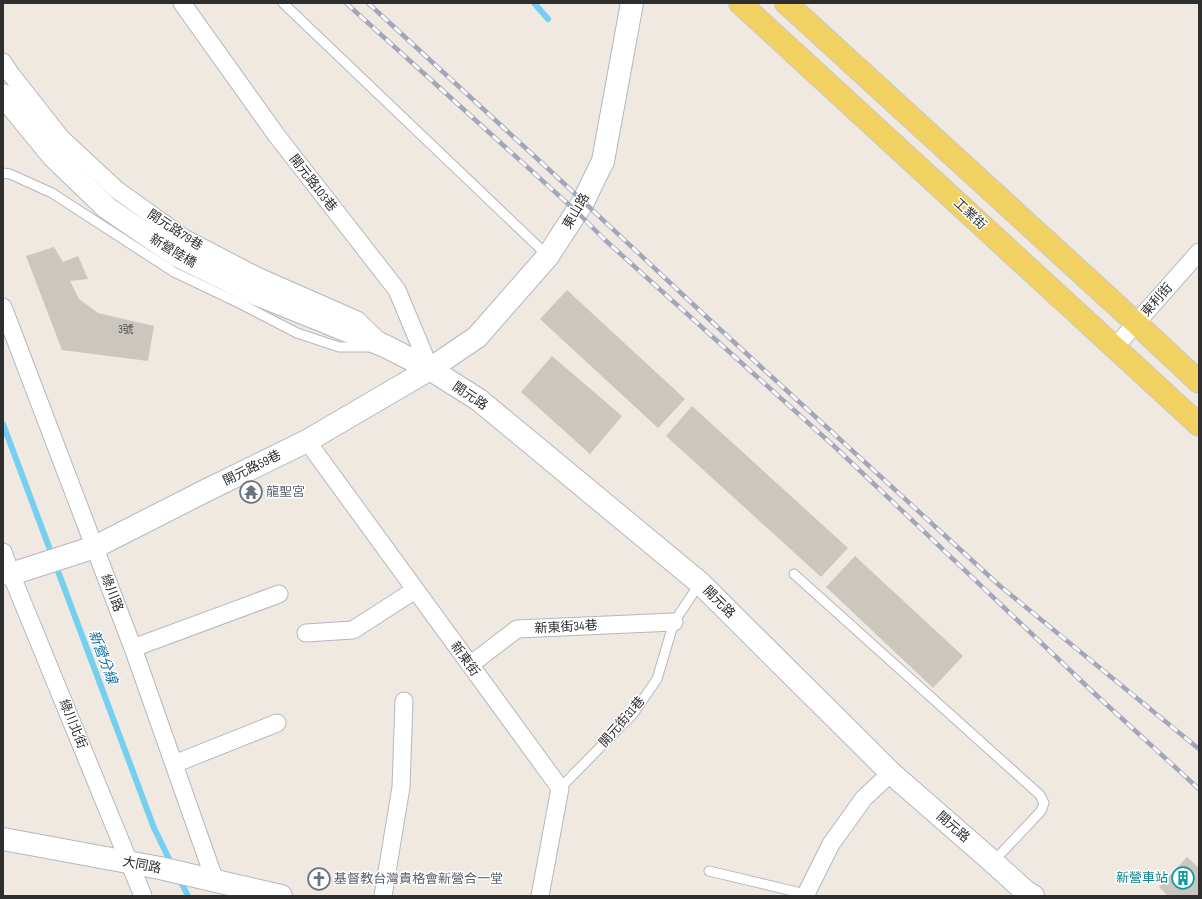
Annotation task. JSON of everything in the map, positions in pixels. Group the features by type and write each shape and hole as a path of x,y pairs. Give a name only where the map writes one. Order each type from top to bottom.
{"main road":[{"name":"工業街","path":"740,3 1199,425"},
{"path":"793,6 1199,382"}],"street":[{"name":"開元路103巷","path":"182,3 277,136 397,290 430,370"},
{"name":"東山路","path":"430,370 477,337 548,256 583,202 602,161 632,3"},
{"name":"開元路79巷","path":"3,62 61,138 117,190 184,238 257,276 357,320 385,346"},
{"name":"新營陸橋","path":"3,96 53,156 106,208 176,256 251,292 385,346"},
{"name":"東利街","path":"1115,347 1199,252"},
{"name":"綠川路","path":"3,307 133,648 215,881"},
{"name":"開元路","path":"385,346 430,370 479,400 700,582 891,773 1029,895"},
{"name":"開元路59巷","path":"7,574 32,568 95,548 206,490 307,442 430,370"},
{"name":"新東街","path":"307,442 560,788"},
{"name":"綠川北街","path":"3,552 7,574 143,896"},
{"path":"306,633 353,630 415,590"},
{"path":"133,648 279,594"},
{"name":"新東街34巷","path":"470,665 517,629 674,622"},
{"path":"383,896 401,787 404,701"},
{"path":"174,764 276,723"},
{"path":"805,895 831,844 864,798 891,773"},
{"path":"540,896 560,788"},
{"name":"大同路","path":"3,839 160,868 281,896"}],"lane":[{"path":"283,3 548,256"},
{"path":"3,173 10,174 52,193 174,272 297,333 339,347 385,346"},
{"path":"794,574 1040,795 1044,803 1041,811 993,862"},
{"name":"開元街31巷","path":"560,788 633,714 649,691 657,679 674,622 700,582"},
{"path":"709,871 805,895"}],"building":[{"path":"54,247 63,262 78,256 88,279 70,281 79,299 98,313 154,326 148,361 62,350 26,256"},
{"path":"567,290 685,399 658,428 540,319"},
{"path":"552,356 622,416 590,454 521,392"},
{"path":"692,406 848,548 821,577 666,436"},
{"path":"855,556 963,656 933,688 826,587"},
{"name":"新營車站","path":"1187,857 1199,868 1199,896 1168,896 1159,887"}],"waterway":[{"path":"534,3 548,19"},
{"name":"新營分線","path":"3,424 154,828 172,865"},
{"name":"新營分線","path":"179,878 188,896"}],"railway":[{"path":"346,3 577,212 605,240 835,447 1095,694 1199,789"},
{"path":"368,3 712,322 1000,586 1199,749"}],"place":[{"name":"龍聖宮","path":"251,492"},
{"name":"新營車站","path":"1183,878"},
{"name":"基督教台灣貴格會新營合一堂","path":"319,879"}]}
